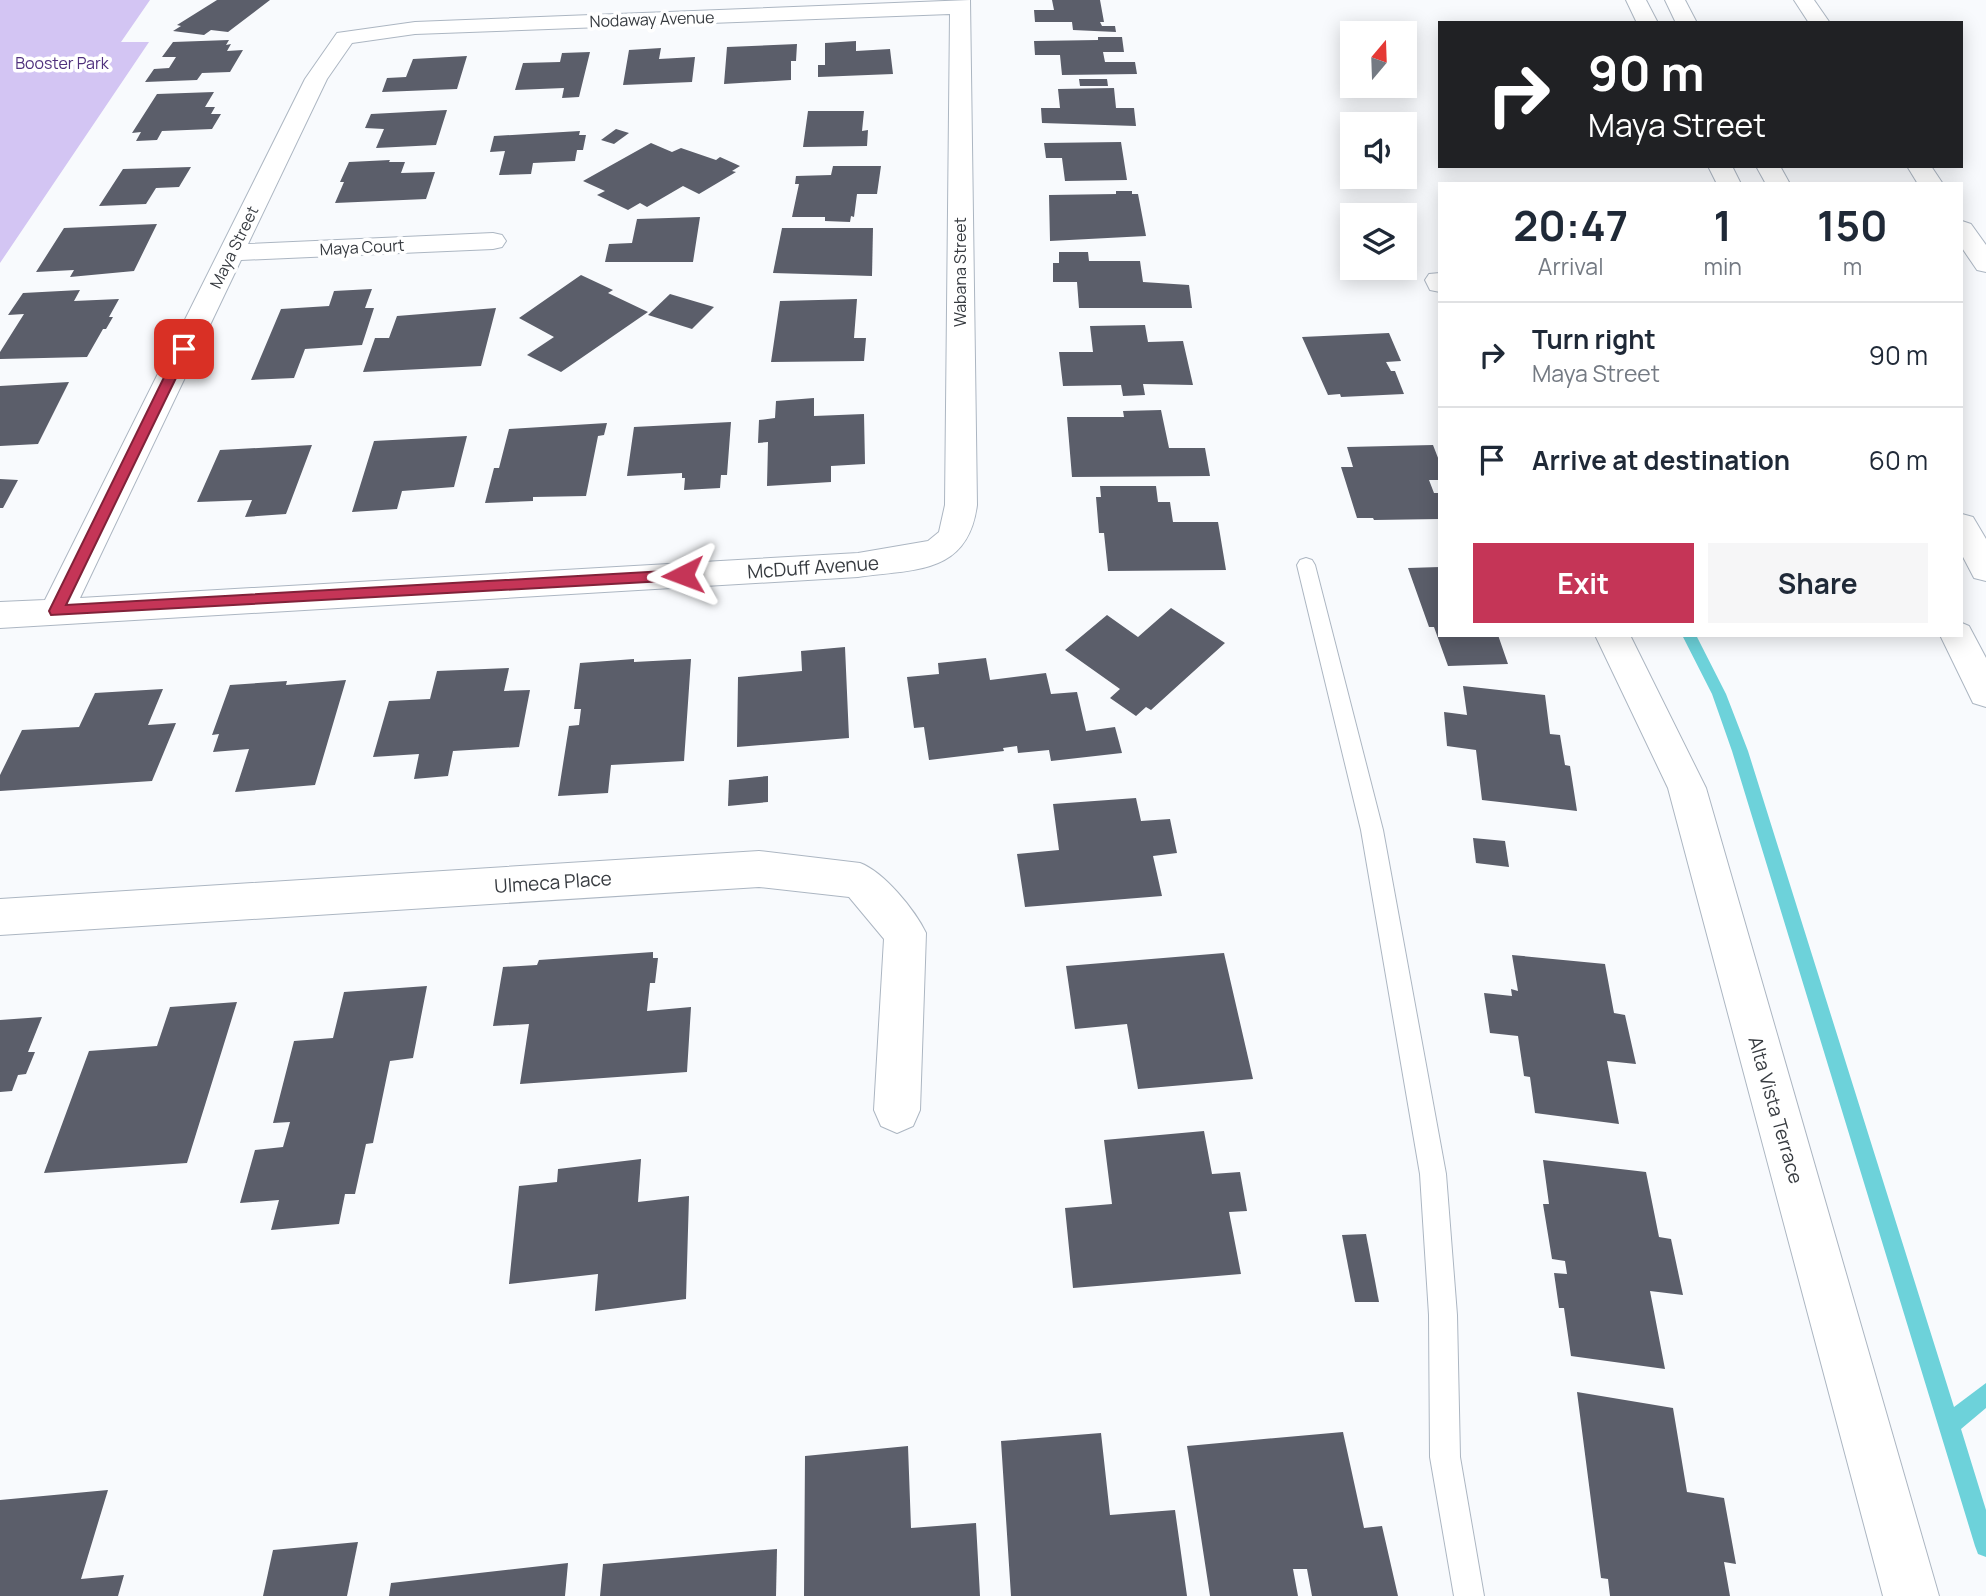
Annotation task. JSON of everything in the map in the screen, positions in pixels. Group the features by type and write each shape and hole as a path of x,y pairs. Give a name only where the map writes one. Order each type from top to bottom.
{"main road":[{"path":"1636,0 1647,21"},
{"path":"1675,0 1686,21"},
{"path":"1804,0 1819,21"},
{"name":"Nodaway Avenue","path":"345,38 415,28 960,4"},
{"name":"Wabana Street","path":"951,542 959,526 961,505 960,4"},
{"name":"Maya Street","path":"56,611 316,79 345,38"},
{"path":"1963,230 1986,264"},
{"name":"Maya Court","path":"230,253 493,241"},
{"path":"1963,527 1986,569"},
{"name":"McDuff Avenue","path":"0,615 858,565 932,554 951,542"},
{"name":"Alta Vista Terrace","path":"1613,637 1687,788 1911,1596"},
{"path":"1958,637 1986,693"},
{"name":"Ulmeca Place","path":"0,917 759,869 860,881 905,933 897,1110"}],"lane":[{"path":"1306,565 1373,830 1433,1174 1443,1315 1445,1457 1469,1596"}],"green space":[{"name":"Booster Park","path":"0,0 150,0 121,42 149,42 0,263"}],"building":[{"path":"217,0 270,0 228,32 211,30 204,35 173,31 181,26 177,25"},
{"path":"1052,0 1100,0 1104,22 1100,22 1102,26 1115,26 1116,32 1073,30 1072,22 1035,22 1034,10 1054,10"},
{"path":"1098,37 1122,37 1124,52 1103,52 1105,62 1135,62 1137,74 1062,75 1060,55 1035,55 1034,41 1098,40"},
{"path":"229,40 226,45 231,44 227,51 243,50 230,72 202,73 197,80 145,82 154,69 169,68 176,57 162,57 173,42"},
{"path":"856,41 856,51 890,49 893,74 818,77 818,65 825,65 825,43"},
{"path":"797,44 796,61 791,61 791,80 724,84 727,47"},
{"path":"661,48 659,59 695,57 692,82 623,85 629,50"},
{"path":"590,52 579,97 562,98 564,88 515,90 523,63 560,62 562,53"},
{"path":"467,56 457,89 382,92 387,78 406,77 413,59"},
{"path":"1079,79 1107,79 1108,86 1080,86"},
{"path":"1114,88 1116,108 1134,108 1136,126 1042,123 1041,108 1060,108 1058,89"},
{"path":"214,92 205,107 215,107 211,114 221,114 212,129 162,131 157,140 136,141 141,132 132,133 157,94"},
{"path":"447,110 436,145 376,148 384,129 365,128 371,114"},
{"path":"808,111 864,111 862,131 868,130 867,146 803,147"},
{"path":"616,129 629,133 614,144 601,140"},
{"path":"580,131 579,135 586,135 583,150 577,150 575,161 533,163 531,174 499,175 505,151 490,152 494,136"},
{"path":"1121,142 1127,180 1065,181 1062,158 1046,158 1044,143"},
{"path":"651,143 672,152 681,148 716,160 720,157 740,166 732,171 736,172 699,194 683,186 647,207 640,203 628,210 597,195 605,191 583,181"},
{"path":"390,160 389,162 405,162 401,173 435,172 426,199 335,203 349,162"},
{"path":"833,166 881,166 877,194 857,194 854,217 851,216 850,222 825,221 825,217 792,217 799,184 795,184 796,176 831,175"},
{"path":"191,167 179,187 156,188 146,204 99,206 123,169"},
{"path":"1116,191 1132,191 1132,194 1138,194 1146,236 1050,241 1049,195 1116,194"},
{"path":"700,217 693,262 605,262 609,244 632,243 637,219"},
{"path":"157,224 134,271 70,277 74,270 36,272 64,228"},
{"path":"782,228 873,228 872,276 773,273"},
{"path":"1059,252 1088,252 1089,261 1140,261 1143,282 1189,285 1192,308 1079,308 1077,282 1053,282 1053,263 1059,263"},
{"path":"581,275 613,290 608,293 648,312 561,372 527,355 554,337 519,318"},
{"path":"372,289 365,308 374,308 362,345 305,349 294,378 251,380 281,309 329,306 334,291"},
{"path":"80,290 74,301 119,299 109,317 113,317 87,357 0,359 0,352 24,314 8,315 23,293"},
{"path":"670,294 714,307 692,329 648,315"},
{"path":"857,299 854,338 866,338 864,361 771,362 780,301"},
{"path":"496,308 481,366 363,372 375,338 389,338 397,316"},
{"path":"1145,325 1148,342 1183,341 1193,385 1143,384 1145,395 1123,396 1121,385 1063,386 1059,352 1093,352 1090,326"},
{"path":"1389,333 1401,361 1386,362 1391,371 1395,371 1404,394 1341,397 1340,394 1328,395 1302,337"},
{"path":"69,382 38,444 0,446 0,386"},
{"path":"814,398 814,416 864,414 865,464 831,466 831,482 767,486 768,442 758,443 759,420 775,418 776,401"},
{"path":"1161,410 1169,448 1205,448 1210,476 1072,477 1067,417 1124,417 1123,411"},
{"path":"731,422 727,475 721,475 720,488 684,490 685,478 682,478 682,473 627,476 634,427"},
{"path":"607,423 604,435 598,436 586,496 533,497 533,501 485,503 494,468 499,468 509,429"},
{"path":"467,436 454,487 402,491 397,509 352,512 374,441"},
{"path":"312,445 286,514 245,517 252,500 197,502 220,450"},
{"path":"1433,445 1438,458 1438,480 1429,480 1434,493 1438,493 1438,519 1357,518 1341,467 1353,467 1347,447"},
{"path":"0,479 18,480 3,508 0,508"},
{"path":"1100,486 1156,486 1158,502 1170,502 1173,522 1218,522 1226,570 1108,571 1104,533 1099,533 1096,497 1101,497"},
{"path":"1438,567 1438,637 1499,637 1508,664 1448,666 1434,627 1429,627 1408,568"},
{"path":"1171,608 1225,643 1151,710 1146,707 1136,716 1110,698 1120,689 1065,650 1107,615 1138,637"},
{"path":"845,647 849,738 737,747 738,677 802,671 801,651"},
{"path":"986,658 990,680 1046,673 1051,694 1077,692 1086,731 1115,727 1122,753 1051,761 1049,750 1018,753 1017,746 1003,748 1004,751 929,760 924,727 914,728 907,677 939,674 938,663"},
{"path":"634,659 634,662 691,659 684,761 611,765 608,793 558,796 569,726 579,725 581,709 574,709 580,663"},
{"path":"509,668 504,691 530,690 519,747 453,751 448,776 414,779 419,754 373,757 389,701 430,699 437,671"},
{"path":"346,680 315,785 235,792 249,749 213,752 219,734 212,735 230,685 287,681 286,685"},
{"path":"1463,686 1545,695 1550,734 1560,735 1565,765 1570,766 1577,811 1482,800 1476,750 1447,746 1444,712 1467,715"},
{"path":"163,689 148,725 176,723 152,781 0,791 0,775 22,730 79,727 95,693"},
{"path":"768,776 768,802 728,806 729,780"},
{"path":"1136,798 1141,821 1170,819 1177,853 1153,856 1162,896 1025,907 1017,854 1059,850 1053,804"},
{"path":"1473,838 1505,841 1509,867 1476,863"},
{"path":"653,952 653,958 658,958 655,983 650,983 647,1011 691,1007 687,1072 520,1084 529,1024 493,1026 503,967 537,965 539,960"},
{"path":"1224,953 1253,1079 1138,1089 1127,1024 1075,1029 1066,966"},
{"path":"1512,955 1605,964 1614,1013 1625,1015 1636,1064 1607,1061 1619,1124 1535,1113 1530,1077 1524,1076 1518,1036 1490,1033 1484,993 1512,996 1511,989 1518,991"},
{"path":"427,986 413,1058 390,1061 373,1143 366,1144 355,1194 345,1194 339,1224 271,1230 279,1200 240,1203 255,1150 283,1147 290,1122 273,1123 294,1041 333,1038 344,992"},
{"path":"237,1002 187,1163 44,1173 89,1051 157,1046 170,1007"},
{"path":"42,1017 28,1052 35,1052 26,1074 18,1075 12,1091 0,1092 0,1020"},
{"path":"1204,1131 1212,1174 1240,1172 1247,1211 1229,1212 1241,1274 1073,1288 1065,1208 1112,1204 1104,1140"},
{"path":"641,1159 638,1202 689,1196 686,1299 595,1311 598,1274 509,1284 519,1186 557,1182 558,1169"},
{"path":"1543,1160 1646,1172 1659,1237 1671,1239 1683,1295 1650,1291 1665,1369 1571,1356 1564,1308 1559,1308 1554,1273 1567,1274 1565,1261 1552,1259 1543,1204 1549,1204"},
{"path":"1366,1234 1379,1302 1355,1302 1342,1235"},
{"path":"1577,1392 1673,1408 1687,1492 1724,1498 1736,1564 1724,1562 1730,1596 1610,1596 1608,1579 1601,1578"},
{"path":"1343,1432 1364,1528 1382,1526 1398,1596 1312,1596 1307,1569 1293,1569 1298,1596 1210,1596 1187,1446"},
{"path":"1101,1433 1110,1515 1175,1510 1187,1596 1011,1596 1001,1441"},
{"path":"908,1446 911,1528 976,1523 980,1596 804,1596 805,1456"},
{"path":"108,1490 81,1579 124,1575 118,1596 0,1596 0,1500"},
{"path":"358,1542 347,1596 263,1596 273,1550"},
{"path":"777,1549 776,1596 600,1596 603,1564"},
{"path":"568,1563 565,1596 389,1596 391,1583"}],"waterway":[{"path":"1690,637 1719,694 1740,751 1986,1546"},
{"path":"1949,1425 1986,1394"}],"route":[{"path":"184,349 56,611 683,575"}]}
